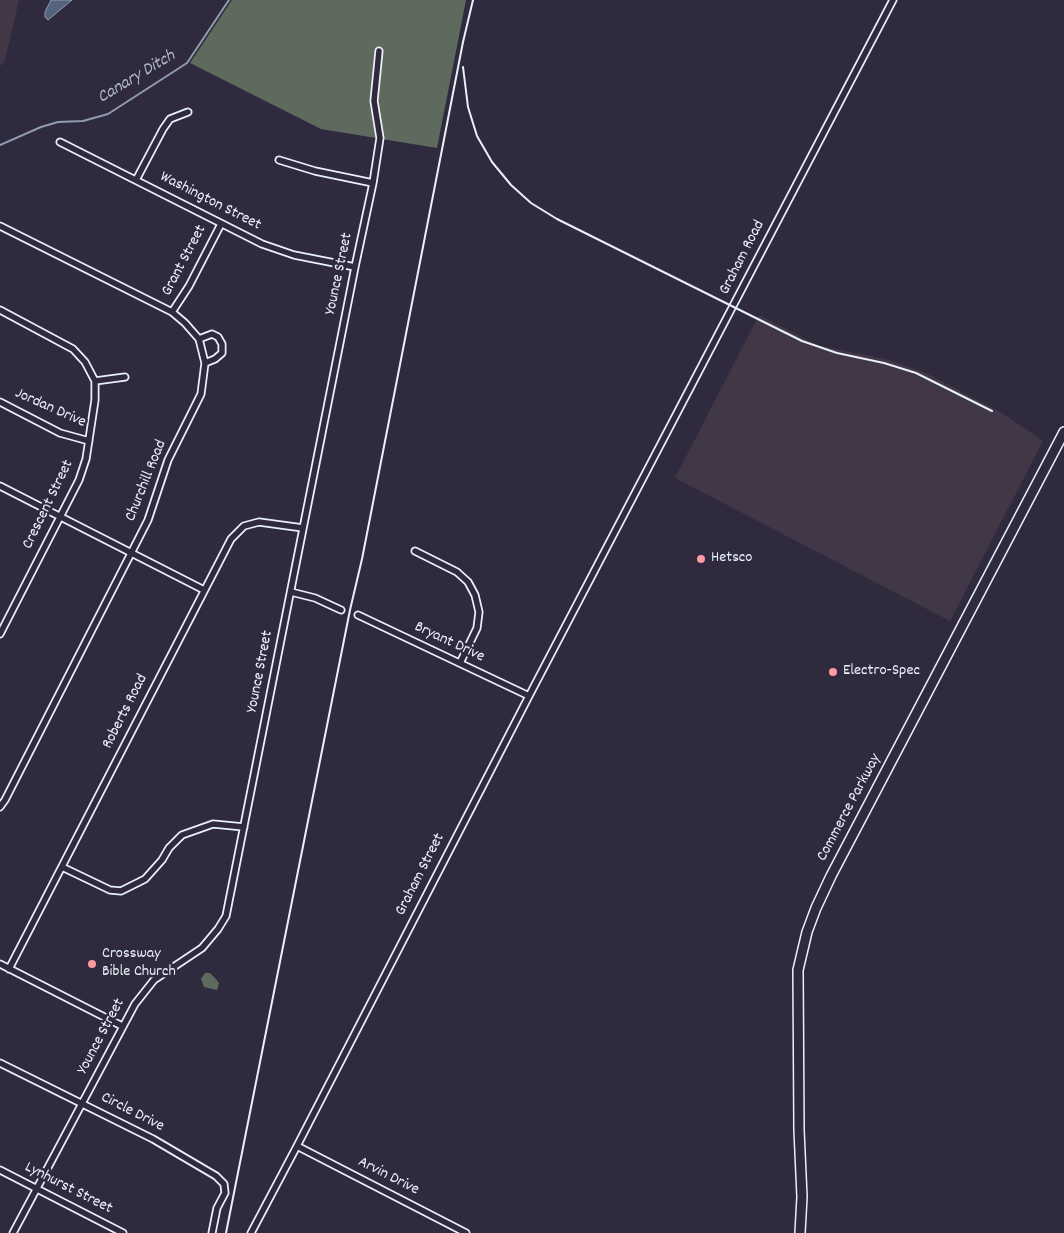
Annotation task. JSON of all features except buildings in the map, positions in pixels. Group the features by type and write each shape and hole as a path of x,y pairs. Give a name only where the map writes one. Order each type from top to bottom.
{"street":[{"name":"Graham Road","path":"617,529 893,0"},
{"name":"Younce Street","path":"13,1233 84,1103 135,1004 154,980 202,948 226,916 373,183 380,138 374,101 379,51"},
{"path":"136,180 170,119 188,112"},
{"name":"Washington Street","path":"60,142 221,224 277,250 355,267"},
{"path":"279,160 315,171 373,183"},
{"name":"Grant Street","path":"172,312 189,286 221,224"},
{"name":"Churchill Road","path":"0,226 172,312 199,339 205,363 201,394 168,460 152,510 0,807"},
{"path":"0,310 73,349 85,362 95,381 125,377"},
{"path":"199,339 212,334 218,337 222,344 222,353 215,359 205,363"},
{"name":"Crescent Street","path":"0,634 81,475 89,441 95,400 95,381"},
{"name":"Jordan Drive","path":"0,402 60,432 89,441"},
{"name":"Commerce Parkway","path":"800,1233 802,1197 799,1130 798,970 806,932 836,868 1064,432"},
{"path":"0,486 204,590"},
{"name":"Roberts Road","path":"9,968 231,539 244,526 259,522 303,528"},
{"name":"Graham Street","path":"251,1233 617,529"},
{"path":"415,552 457,572 468,582 475,595 479,612 477,628 460,663"},
{"path":"291,592 315,598 341,610"},
{"name":"Bryant Drive","path":"358,615 529,696"},
{"path":"62,867 110,890 121,891 146,880 162,860 168,848 182,835 213,824 244,827"},
{"path":"0,964 122,1026"},
{"name":"Circle Drive","path":"0,1063 153,1138 216,1176 224,1184 225,1193 217,1208 212,1233"},
{"name":"Arvin Drive","path":"297,1146 466,1233"},
{"name":"Lynhurst Street","path":"0,1170 123,1233"}],"shaded area":[{"path":"0,0 19,0 5,61 0,66"},
{"path":"759,315 817,345 889,360 926,373 1002,413 1043,441 950,621 675,478"}],"green space":[{"path":"232,0 466,0 437,148 321,129 190,63"},
{"path":"205,973 210,973 219,983 217,990 204,987 201,979"}],"water":[{"path":"51,0 72,0 48,20 45,17 45,12"}],"waterway":[{"name":"Canary Ditch","path":"0,145 41,127 58,122 83,121 108,114 187,63 229,0"}],"railway":[{"path":"226,1233 350,610 362,559 463,42 473,0"},
{"path":"463,67 468,107 477,136 492,162 511,185 531,203 557,219 802,341 837,353 884,363 916,373 992,411"}],"place":[{"name":"Hetsco","path":"701,559"},
{"name":"Electro-Spec","path":"833,672"},
{"name":"Crossway Bible Church","path":"92,964"}]}
